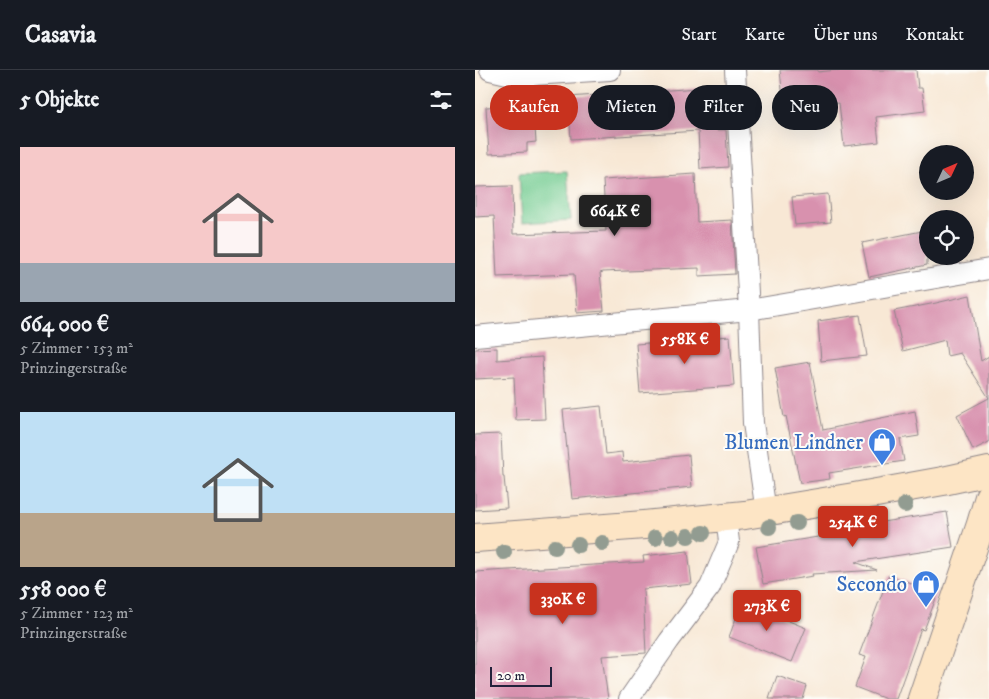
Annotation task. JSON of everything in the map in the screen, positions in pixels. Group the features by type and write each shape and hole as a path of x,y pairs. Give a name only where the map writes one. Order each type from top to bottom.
{"main road":[{"path":"475,538 645,525 766,512 934,483 989,471"},
{"path":"922,699 989,497"}],"street":[{"path":"490,70 515,76 610,70"},
{"path":"735,70 749,310 753,423 766,512"},
{"path":"475,336 749,310 989,269"},
{"path":"629,699 669,641 710,587 729,542 726,517"}],"green space":[{"path":"567,171 571,220 522,223 519,173"}],"building":[{"path":"780,70 818,70 818,72 836,70 916,70 918,88 922,88 925,111 876,117 879,142 844,146 838,103 838,85 782,85"},
{"path":"685,89 685,130 726,130 728,167 700,169 698,131 571,139 570,130 578,130 578,96 588,96 588,130 675,130 675,90"},
{"path":"486,107 490,107 490,130 535,130 536,142 527,143 527,152 489,154"},
{"path":"695,174 697,222 732,220 735,274 699,276 699,268 603,272 600,273 604,311 577,313 574,274 497,277 494,216 475,217 475,187 512,186 513,234 606,231 603,180"},
{"path":"828,194 831,222 795,225 792,197"},
{"path":"919,232 919,265 927,265 869,277 862,243"},
{"path":"970,295 981,361 989,356 989,398 960,353 947,356 945,340 903,351 894,311"},
{"path":"860,315 867,356 821,361 818,321"},
{"path":"730,336 734,386 640,393 636,344"},
{"path":"497,348 497,360 542,357 545,419 516,420 514,377 475,379 475,349"},
{"path":"810,362 823,430 915,411 919,436 900,439 904,461 829,473 830,479 800,483 786,416 784,417 775,368"},
{"path":"989,398 989,442 973,450 957,415"},
{"path":"601,406 606,454 622,452 623,462 689,455 692,487 572,499 563,410"},
{"path":"501,434 507,508 475,510 475,435"},
{"path":"947,512 953,547 855,562 877,570 812,574 813,576 763,584 756,547 824,536 823,533 877,530 876,523"},
{"path":"688,551 692,584 643,589 646,653 602,656 608,699 475,699 475,572 644,562 643,556"},
{"path":"889,575 938,593 924,630 921,629 896,699 886,699 855,687 866,657 859,655"},
{"path":"742,602 806,628 792,662 729,637"},
{"path":"777,676 807,686 803,699 769,699"}],"place":[{"name":"Blumen Lindner","path":"882,466"},
{"name":"Secondo","path":"926,608"}]}
